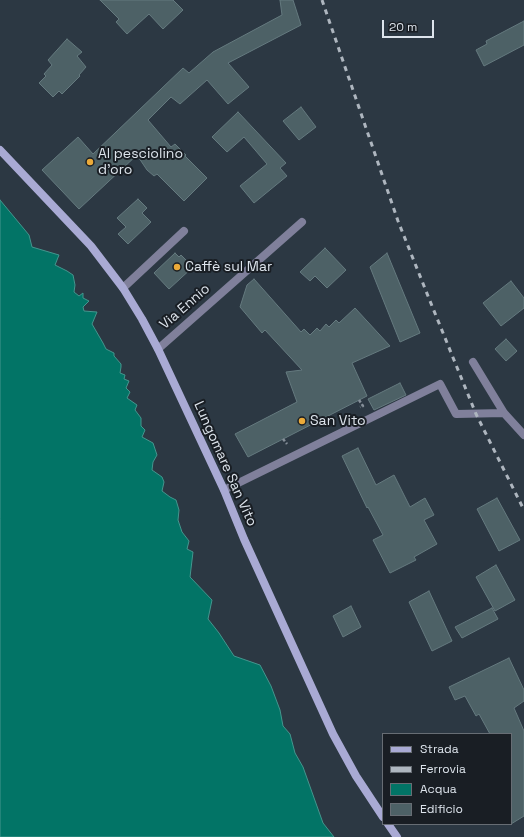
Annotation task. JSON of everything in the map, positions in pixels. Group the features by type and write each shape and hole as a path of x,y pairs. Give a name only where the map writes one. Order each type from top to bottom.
{"main road":[{"name":"Lungomare San Vito","path":"0,150 90,246 123,288 142,319 158,349 224,490 244,539 333,734 356,776 382,815"},
{"path":"389,825 397,837"}],"street":[{"name":"Via Ennio","path":"158,349 302,222"},
{"path":"123,288 184,231"},
{"path":"473,362 504,413 524,435"},
{"path":"224,490 440,384 456,414 504,413"}],"path":[{"path":"282,439 286,444"}],"water":[{"path":"0,200 29,235 32,247 59,255 55,265 73,275 75,285 74,292 79,296 83,293 83,298 89,301 83,307 84,311 97,312 92,324 106,349 114,353 114,356 121,364 120,373 125,375 124,379 129,381 126,388 130,392 127,398 137,405 135,410 141,418 141,426 145,430 142,437 153,443 157,455 153,462 152,470 162,477 164,482 162,491 176,500 179,510 178,520 182,532 189,541 187,549 193,552 190,577 212,600 208,619 234,656 260,665 271,686 280,710 283,726 290,734 295,753 303,767 323,823 334,837 0,837"}],"building":[{"path":"100,0 173,0 183,10 163,29 149,14 127,34 116,22 119,19"},
{"path":"280,0 293,0 301,25 228,63 249,87 228,104 207,80 180,104 171,97 148,120 171,147 175,144 207,178 184,201 157,174 154,176 147,170 137,155 79,209 42,170 78,137 93,154 183,68 189,73 213,52 282,15"},
{"path":"524,21 524,45 484,66 476,50 487,44 486,41"},
{"path":"67,39 82,52 77,56 86,67 79,75 80,76 62,94 59,91 53,97 39,83 46,76 44,74 52,65 48,60"},
{"path":"301,107 316,127 299,140 283,121"},
{"path":"238,112 286,163 280,168 287,176 254,203 240,186 267,164 244,137 227,152 212,137"},
{"path":"138,199 147,208 142,213 151,222 128,244 118,234 126,227 117,218"},
{"path":"325,248 346,270 327,288 315,276 310,281 300,272"},
{"name":"Caffè sul Mar","path":"175,253 179,257 181,255 193,267 169,289 154,273"},
{"path":"387,253 420,333 400,342 370,267"},
{"path":"254,279 301,332 304,329 310,335 317,328 320,331 326,324 329,327 336,320 339,323 355,308 390,346 352,363 367,396 248,457 235,434 297,402 286,372 302,370 265,330 262,333 240,307 247,285"},
{"path":"511,281 524,298 524,308 501,326 483,303"},
{"path":"506,339 517,351 506,361 495,349"},
{"path":"400,383 406,395 374,410 368,399"},
{"path":"358,448 376,485 394,475 410,507 425,498 434,515 424,520 437,544 414,557 416,560 390,573 373,540 383,535 368,507 367,508 342,456"},
{"path":"497,498 520,540 499,551 477,509"},
{"path":"496,565 515,600 495,611 476,577"},
{"path":"429,591 452,641 432,651 409,602"},
{"path":"351,606 361,627 343,637 333,616"},
{"path":"492,608 498,619 462,638 455,627"},
{"path":"509,658 524,690 524,701 514,708 524,731 524,816 512,823 512,733 489,733 479,714 476,716 465,696 455,700 449,687"}],"railway":[{"path":"322,0 398,221 476,414 524,510"}],"place":[{"name":"Al pesciolino d'oro","path":"90,162"},
{"name":"Caffè sul Mar","path":"177,267"},
{"name":"San Vito","path":"302,421"}]}
